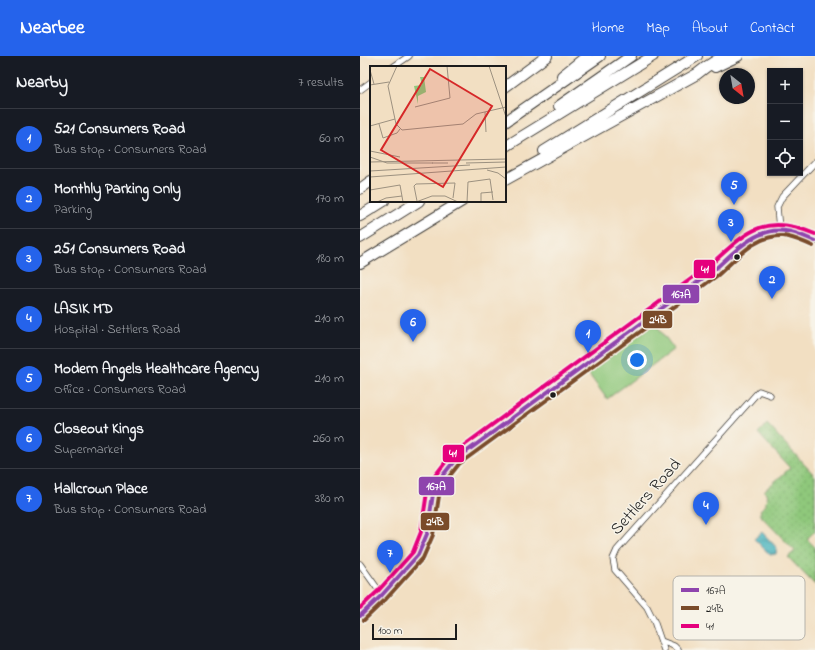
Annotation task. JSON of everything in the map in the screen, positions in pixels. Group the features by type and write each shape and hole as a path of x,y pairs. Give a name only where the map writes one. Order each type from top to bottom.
{"highway":[{"path":"506,86 548,56"},
{"path":"506,121 587,56"},
{"path":"506,121 600,56"},
{"path":"506,143 630,56"},
{"path":"506,146 654,56"},
{"path":"506,174 697,56"},
{"path":"506,179 697,74 723,56"},
{"path":"697,74 706,72 738,56"},
{"path":"360,189 370,182"},
{"path":"360,216 382,202"},
{"path":"360,238 417,202"},
{"path":"360,263 460,202"},
{"path":"425,224 464,202"}],"street":[{"path":"394,66 409,56"},
{"path":"360,90 370,83"},
{"path":"779,230 777,207 782,197 815,162"},
{"path":"360,616 382,595 418,555 427,534 433,494 439,480 455,460 714,270 748,240 764,232 779,230 794,232 815,241"},
{"name":"Settlers Road","path":"664,650 654,621 647,607 615,570 613,559 617,550 759,391 770,395"},
{"path":"360,564 382,595"},
{"path":"661,641 674,646 678,650"}],"green space":[{"path":"655,323 674,349 607,399 588,373"},
{"path":"767,424 815,476 815,531 807,539 815,547 815,585 788,557 795,551 759,514 761,512 760,510 767,504 764,502 767,499 767,495 764,491 790,468 758,433"}],"water":[{"path":"762,532 777,548 776,554 770,555 754,539"}],"transit line":[{"name":"41","path":"360,608 378,591 413,552 421,532 427,492 434,477 451,455 710,265 746,235 769,225 782,225 815,234"},
{"name":"167A","path":"360,616 382,595 418,555 427,534 433,494 439,480 455,460 714,270 746,242 765,233 775,231 793,232 815,241"},
{"name":"24B","path":"364,620 386,599 423,558 433,535 439,496 444,483 459,464 718,275 739,255 755,243 773,236 783,236 813,246"}],"place":[{"name":"Modern Angels Healthcare Agency","path":"734,205"},
{"name":"251 Consumers Road","path":"731,242"},
{"name":"Monthly Parking Only","path":"772,299"},
{"name":"Closeout Kings","path":"413,342"},
{"name":"521 Consumers Road","path":"588,353"},
{"name":"LASIK MD","path":"706,525"},
{"name":"Hallcrown Place","path":"390,573"}]}
